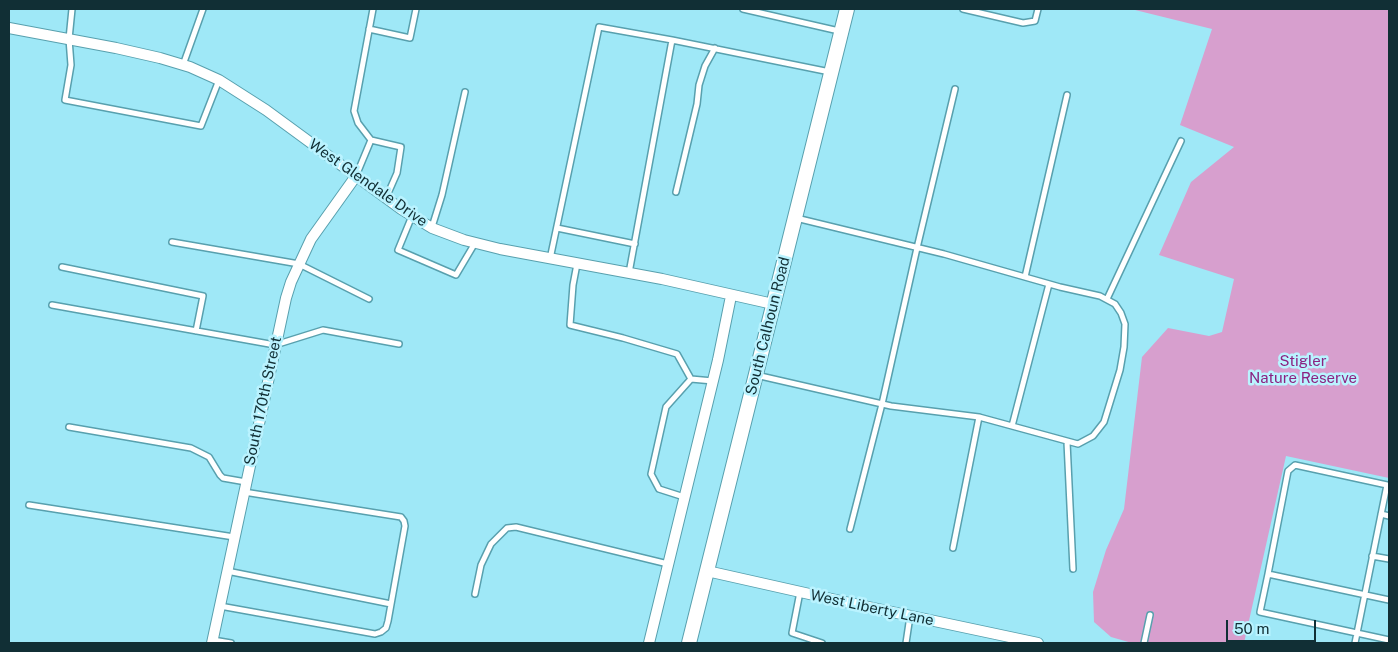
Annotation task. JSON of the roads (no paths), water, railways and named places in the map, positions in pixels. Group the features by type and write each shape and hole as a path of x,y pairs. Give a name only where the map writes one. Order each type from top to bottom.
{"street":[{"name":"South Calhoun Road","path":"689,643 847,9"},
{"name":"West Glendale Drive","path":"9,28 116,48 183,65 219,80 266,110 386,198 432,228 475,243 550,259 662,279 773,304"},
{"name":"South 170th Street","path":"212,642 286,298 311,239 356,176"},
{"path":"649,643 732,296"},
{"name":"West Liberty Lane","path":"707,571 1032,643"}],"lane":[{"path":"72,9 69,39 71,65 65,100 201,126 219,80"},
{"path":"183,65 204,9"},
{"path":"373,9 354,110 358,123 371,140 401,147 397,173 386,198"},
{"path":"369,29 410,38 416,9"},
{"path":"742,9 841,32"},
{"path":"963,9 1023,23 1035,20 1038,9"},
{"path":"550,259 599,27 831,72"},
{"path":"629,273 672,40"},
{"path":"676,192 697,104 699,85 705,66 715,48"},
{"path":"850,529 882,404 955,89"},
{"path":"432,228 442,195 465,92"},
{"path":"1025,277 1067,95"},
{"path":"356,176 371,140"},
{"path":"1107,299 1181,142"},
{"path":"412,216 398,250 456,275 475,243"},
{"path":"756,375 882,404 979,417 1078,444 1088,440 1104,422 1120,370 1125,324 1115,304 1107,299 917,248 795,218"},
{"path":"557,228 635,244"},
{"path":"172,242 299,264 369,299"},
{"path":"577,264 570,325 678,354 691,380"},
{"path":"62,267 203,296 196,331"},
{"path":"1012,426 1049,284"},
{"path":"52,306 275,345 323,330 399,344"},
{"path":"684,497 659,489 651,474 666,407 691,380 713,381"},
{"path":"953,548 979,417"},
{"path":"69,426 190,448 209,457 223,478 245,487 401,517 404,521 405,526 391,604 386,628 381,632 375,634 220,606"},
{"path":"1067,442 1073,569"},
{"path":"1355,643 1357,633 1365,595 1372,556 1387,485 1295,465 1288,471 1260,612 1357,633 1389,640"},
{"path":"29,505 234,537"},
{"path":"1381,514 1389,516"},
{"path":"475,594 481,564 499,534 507,528 516,527 668,564"},
{"path":"1372,556 1389,559"},
{"path":"227,571 391,604"},
{"path":"1268,574 1389,600"},
{"path":"800,592 792,634 822,643"},
{"path":"1144,643 1150,615"},
{"path":"906,643 910,616"},
{"path":"212,642 231,643"}],"park label":[{"name":"Stigler Nature Reserve","path":"1303,370"}]}
